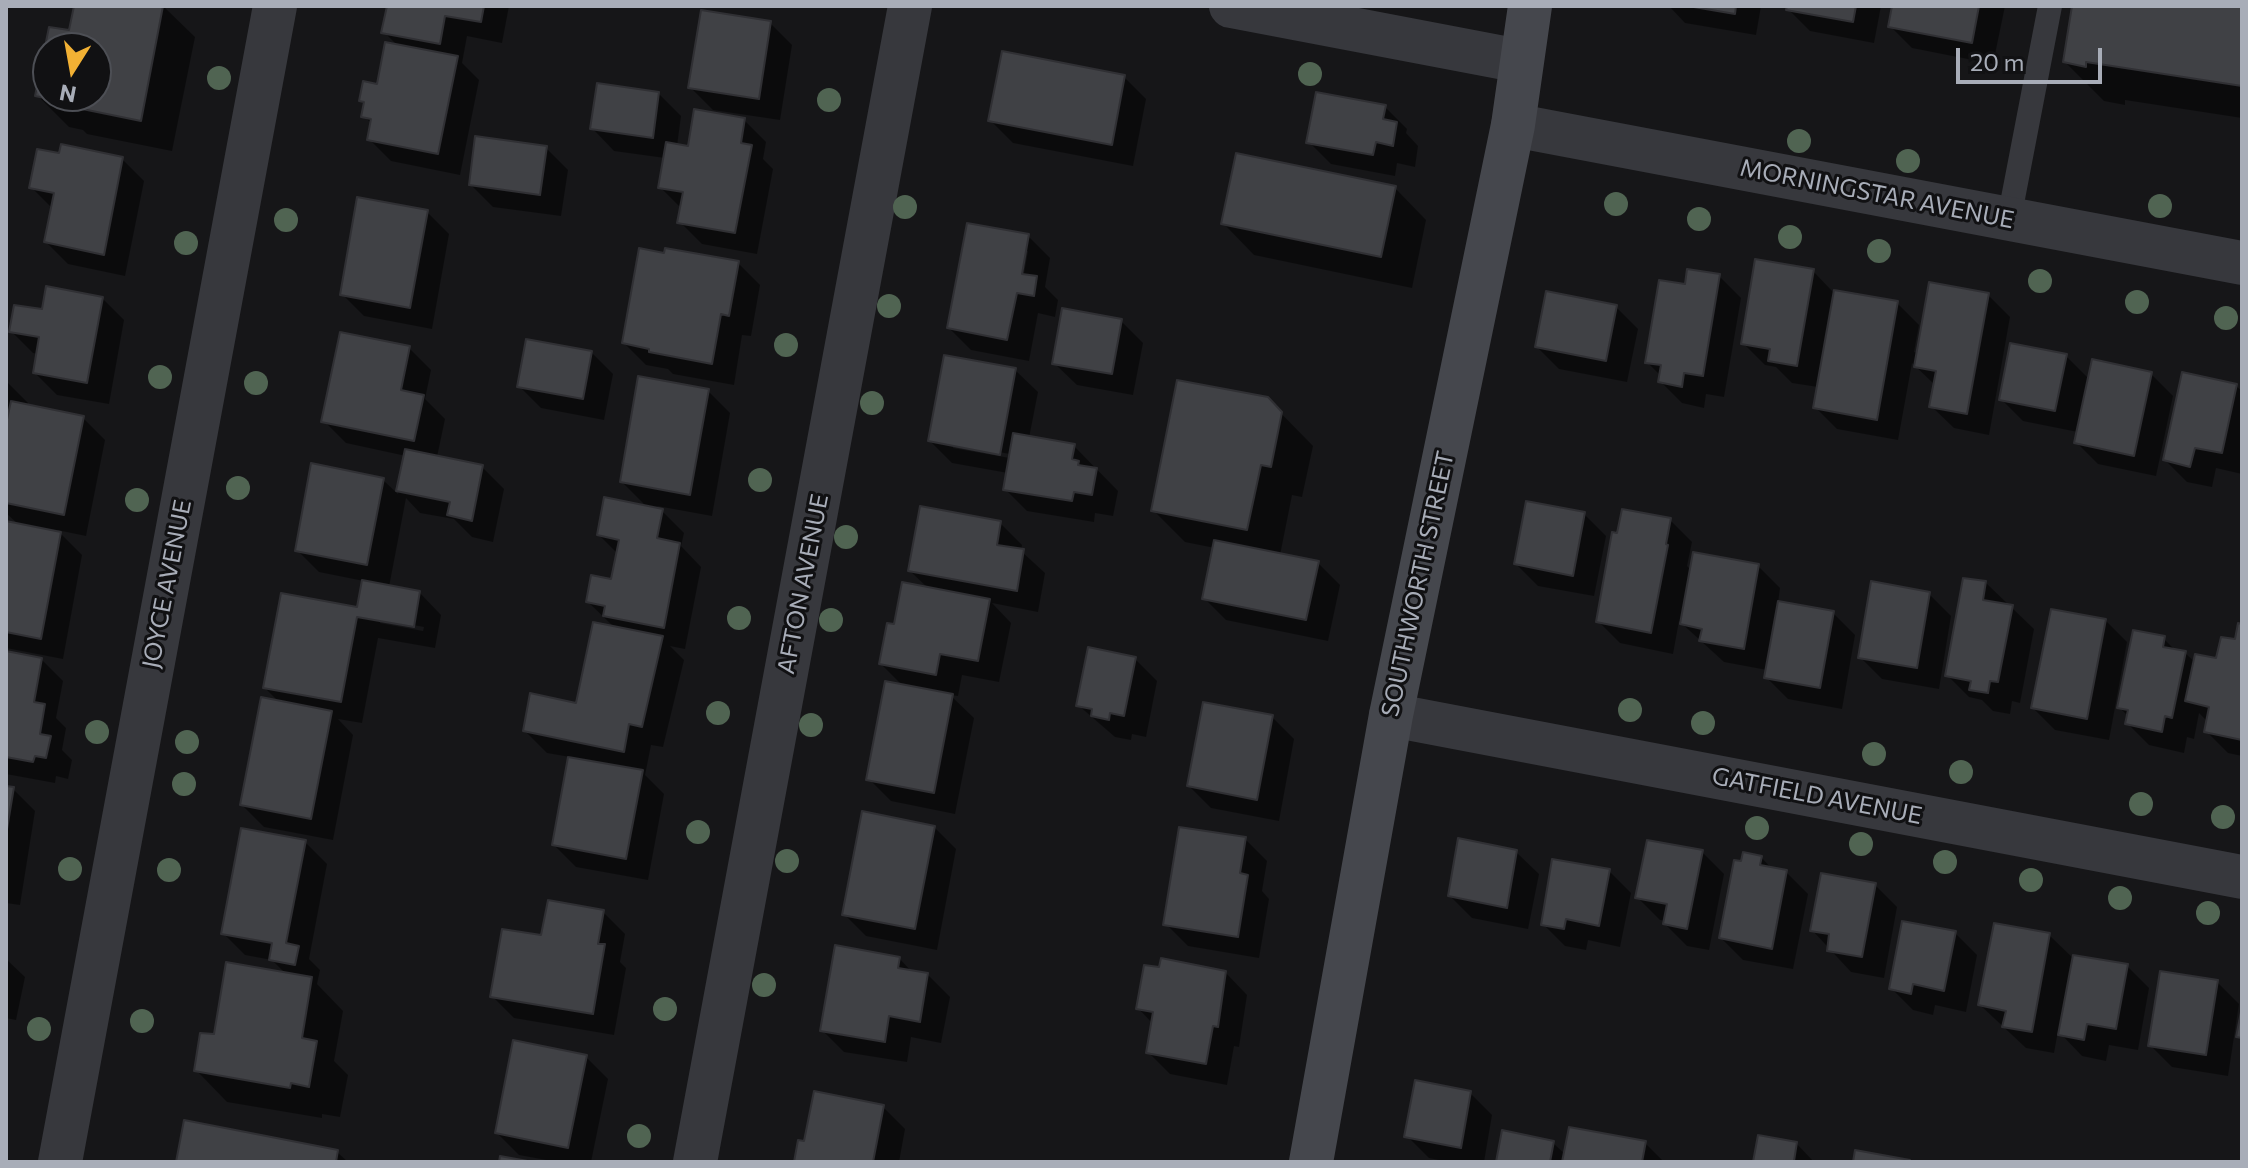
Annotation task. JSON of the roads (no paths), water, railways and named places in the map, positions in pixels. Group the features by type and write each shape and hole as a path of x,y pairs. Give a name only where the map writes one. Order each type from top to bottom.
{"main road":[{"name":"SOUTHWORTH STREET","path":"1311,1162 1391,715 1513,125 1530,6"}],"street":[{"name":"JOYCE AVENUE","path":"60,1162 275,6"},
{"name":"AFTON AVENUE","path":"695,1162 910,6"},
{"path":"1231,6 1520,61"},
{"name":"MORNINGSTAR AVENUE","path":"1513,125 2242,263"},
{"name":"GATFIELD AVENUE","path":"1391,715 2242,877"}],"lane":[{"path":"2009,219 2050,6"}]}
